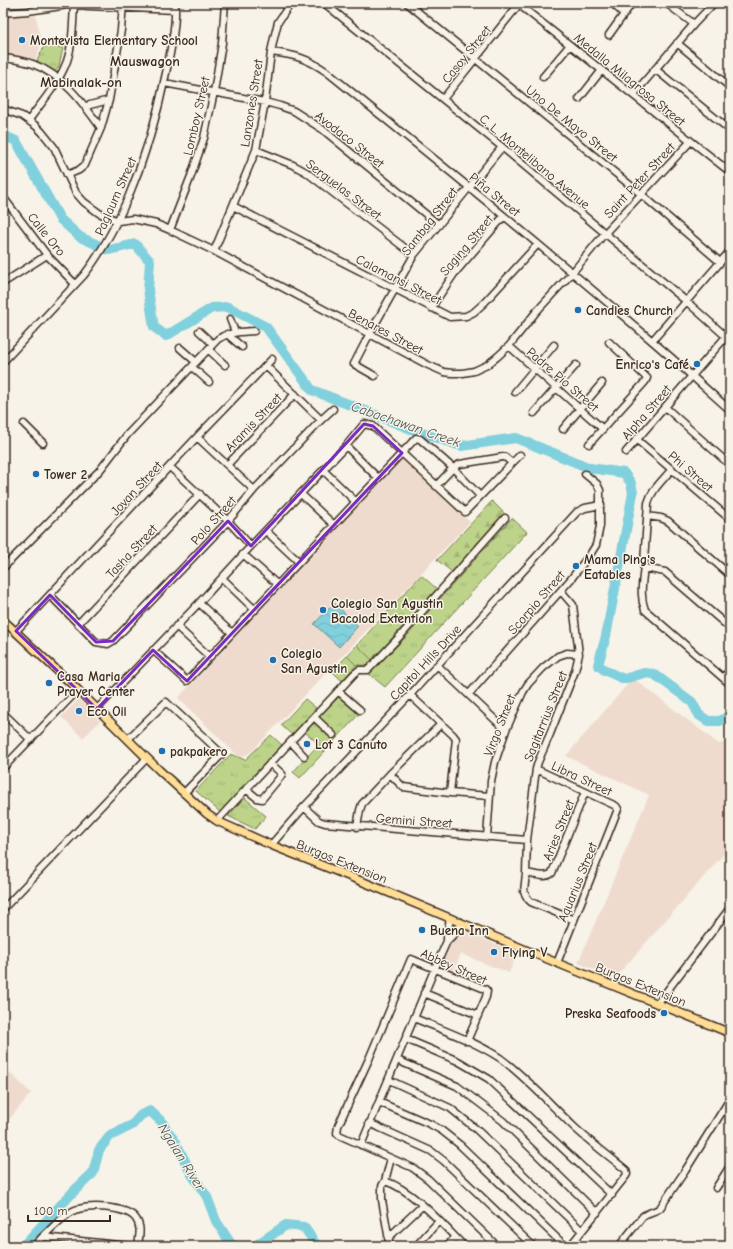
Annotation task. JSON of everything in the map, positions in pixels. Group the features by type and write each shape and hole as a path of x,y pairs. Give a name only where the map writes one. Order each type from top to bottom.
{"main road":[{"name":"Burgos Extension","path":"3,620 78,690 184,793 217,821 271,845 730,1033"}],"street":[{"name":"Lomboy Street","path":"170,230 204,138 214,92 222,43 225,3"},
{"name":"Lanzones Street","path":"214,251 256,150 265,102 271,52 278,22 291,3"},
{"name":"C. L. Montelibano Avenue","path":"324,3 502,147 729,336"},
{"name":"Uno De Mayo Street","path":"407,3 641,194 720,262"},
{"path":"612,3 624,14"},
{"path":"609,35 632,3"},
{"path":"666,3 694,24"},
{"path":"633,95 677,43 714,3"},
{"path":"29,120 59,78 67,61 73,26 74,4"},
{"path":"3,13 28,12 74,4 175,6"},
{"name":"Casoy Street","path":"443,99 519,4"},
{"name":"Medalla Milagrosa Street","path":"519,4 690,142 730,172"},
{"path":"67,175 79,170 85,165 101,128 109,100 119,46 122,5"},
{"name":"Paglaum Street","path":"3,362 84,274 107,242 118,221 147,152 156,120 170,53 175,6"},
{"path":"677,43 730,87"},
{"path":"543,77 570,45"},
{"name":"Piña Street","path":"271,52 295,55 306,59 327,72 538,244 730,410"},
{"path":"3,58 18,60 35,65 59,78 86,106 101,128"},
{"path":"655,69 730,130"},
{"path":"580,99 602,70"},
{"name":"Avodaco Street","path":"164,83 265,102 294,112 322,129 439,225"},
{"path":"86,106 109,100"},
{"path":"3,109 29,120 42,132 52,143 74,189 80,198 99,213 118,221"},
{"name":"Saint Peter Street","path":"605,233 690,142"},
{"name":"Sambag Street","path":"374,376 354,364 394,289 414,255 502,147"},
{"name":"Serguelas Street","path":"256,150 294,165 306,172 414,255"},
{"name":"Calle Oro","path":"3,197 47,255 75,284"},
{"name":"Calamansi Street","path":"233,206 450,317 466,316 474,312 538,244"},
{"name":"Saging Street","path":"431,308 454,274 504,216"},
{"name":"Benares Street","path":"118,221 132,219 156,224 170,230 214,251 369,335 428,365 452,374 474,371 487,365 509,346 536,312 572,273 605,233"},
{"path":"652,341 730,251"},
{"path":"3,282 47,255"},
{"path":"230,319 235,332"},
{"path":"199,330 213,344"},
{"path":"3,568 100,470 127,435 218,338 235,332 254,331"},
{"path":"227,334 242,347"},
{"name":"Alpha Street","path":"626,452 729,336"},
{"path":"589,444 647,378 609,342"},
{"path":"515,392 554,345"},
{"name":"Padre Pio Street","path":"509,346 603,429"},
{"path":"180,348 209,382"},
{"path":"208,350 225,365"},
{"name":"Jovan Street","path":"16,631 272,359"},
{"path":"534,413 576,364"},
{"path":"266,366 321,420"},
{"path":"563,429 602,383"},
{"name":"Aramis Street","path":"228,464 295,394"},
{"path":"665,407 730,465"},
{"name":"Polo Street","path":"78,624 96,642 108,644 113,641 228,521 254,490 333,409"},
{"path":"24,424 43,443"},
{"path":"97,709 199,603 243,554 346,446 364,424 373,426 465,512 520,455"},
{"path":"197,438 228,464 254,490"},
{"path":"154,650 187,681 417,438 452,468 480,496"},
{"name":"Phi Street","path":"636,439 730,519"},
{"path":"346,446 378,478"},
{"path":"436,486 452,468 460,464 503,457 512,463"},
{"path":"170,467 228,521 251,546"},
{"path":"672,469 654,490 648,503 641,593 645,610 730,684"},
{"path":"323,470 356,502"},
{"name":"Scorpio Street","path":"469,694 561,591 592,553 596,545 600,526 601,505 599,487 585,474"},
{"name":"Tasha Street","path":"78,624 200,494"},
{"path":"301,494 334,525"},
{"name":"Capitol Hills Drive","path":"271,845 304,807 410,695 577,512 584,508 601,505"},
{"path":"648,516 661,518 668,521 730,575"},
{"path":"217,821 357,671 370,668 403,634 505,518"},
{"path":"266,531 299,562"},
{"path":"243,554 278,585"},
{"path":"644,568 665,572 730,628"},
{"path":"222,578 255,610"},
{"name":"Sagitarrius Street","path":"561,591 573,605 579,654 575,671 536,769 527,840 524,892 531,902 574,920"},
{"path":"50,595 78,624"},
{"path":"199,603 232,633"},
{"path":"176,626 210,657"},
{"name":"Virgo Street","path":"488,837 491,780 495,762 506,730 528,684 543,668 558,656 567,653 579,654"},
{"path":"437,665 506,730"},
{"path":"723,678 730,670"},
{"path":"3,768 78,690"},
{"path":"338,691 360,710"},
{"path":"410,695 456,739 450,793"},
{"path":"128,739 166,702 213,745 222,754 184,793"},
{"path":"3,714 30,740"},
{"path":"314,716 333,735"},
{"path":"357,827 362,804 441,724"},
{"path":"291,742 304,756"},
{"path":"3,909 147,758"},
{"path":"246,789 258,798 262,799 282,774 270,763"},
{"name":"Libra Street","path":"536,769 616,806 618,809"},
{"path":"390,774 403,787 490,796"},
{"name":"Aries Street","path":"526,873 549,876 552,873 585,792"},
{"name":"Gemini Street","path":"304,807 319,821 325,823 357,827 527,840"},
{"name":"Aquarius Street","path":"557,963 618,809"},
{"path":"657,1004 730,908"},
{"path":"447,941 450,918"},
{"path":"461,923 455,933 447,941 361,1145 412,1168 428,1179 497,1246"},
{"name":"Abbey Street","path":"361,1145 339,1135 337,1133 338,1126 412,959 485,989 487,994 478,1015"},
{"path":"424,993 478,1015 467,1041"},
{"path":"414,1018 490,1052 510,1066 576,1129 626,1170 626,1176 570,1246"},
{"path":"406,1039 458,1061 488,1079 612,1195"},
{"path":"397,1060 457,1086 465,1091 503,1121 597,1213"},
{"path":"389,1080 457,1112 582,1231"},
{"path":"623,1245 643,1216 660,1208 730,1099"},
{"path":"379,1102 441,1130 460,1145 565,1246"},
{"path":"369,1123 431,1150 533,1246"},
{"path":"390,1246 382,1200 382,1186 385,1181 391,1158"},
{"path":"716,1188 730,1166"},
{"path":"385,1181 394,1184 422,1206 464,1246"},
{"path":"388,1238 422,1206"},
{"path":"34,1246 72,1211 90,1207 113,1209 133,1214 140,1228 138,1246"},
{"path":"416,1246 438,1221"},
{"path":"43,1237 128,1246"},
{"path":"447,1246 455,1237"}],"highlighted area":[{"path":"364,424 373,426 402,453 187,681 153,650 97,709 16,631 50,595 96,642 113,641 228,521 251,546"}],"shaded area":[{"name":"Montevista Elementary School","path":"15,14 36,16 41,44 35,61 3,53 5,18"},
{"name":"Colegio San Agustin Bacolod Extention","path":"401,458 470,522 251,752 240,758 178,698"},
{"path":"633,678 719,744 730,740 730,847 615,978 578,963 649,795 566,756"},
{"path":"79,699 100,721 83,738 61,717"},
{"path":"464,931 517,953 509,973 461,954 453,971 441,966 453,938"},
{"path":"3,1066 31,1093 3,1127"}],"green space":[{"path":"45,44 63,48 59,66 55,72 36,63"},
{"path":"492,501 506,515 453,573 437,560"},
{"path":"512,518 527,532 385,687 369,674 406,637"},
{"path":"421,575 437,589 372,660 357,645"},
{"path":"357,645 372,660 367,665 356,665 347,656"},
{"path":"347,656 356,665 342,681 332,671"},
{"path":"340,696 360,713 300,778 293,772 319,744 305,732"},
{"path":"305,699 316,708 292,735 281,725"},
{"path":"271,735 282,745 221,813 196,791 231,754 245,760"},
{"path":"245,798 266,816 255,829 228,816"}],"water":[{"path":"334,603 358,626 339,647 314,624"}],"waterway":[{"name":"Cabachawan Creek","path":"3,135 16,141 60,219 80,237 109,250 135,244 150,261 148,290 154,327 166,336 212,308 228,307 266,327 312,390 419,432 461,446 516,438 590,468 624,473 631,483 633,493 606,636 598,665 606,671 624,679 644,673 654,674 692,702 699,715 708,721 720,721 730,715"},
{"name":"Ngalan River","path":"23,1246 74,1191 93,1173 99,1150 110,1136 132,1125 141,1115 150,1111 161,1121 176,1143 191,1173 207,1197 216,1221 231,1244 234,1246"},
{"name":"Ngalan River","path":"255,1246 286,1225 304,1227 317,1246"}],"place":[{"name":"Montevista Elementary School","path":"22,40"},
{"name":"Candles Church","path":"578,310"},
{"name":"Enrico's Café","path":"697,364"},
{"name":"Tower 2","path":"36,474"},
{"name":"Mama Ping's Eatables","path":"576,566"},
{"name":"Colegio San Agustin Bacolod Extention","path":"323,610"},
{"name":"Colegio San Agustin","path":"273,660"},
{"name":"Casa Maria Prayer Center","path":"49,683"},
{"name":"Eco Oil","path":"79,711"},
{"name":"Lot 3 Canuto","path":"307,744"},
{"name":"pakpakero","path":"162,751"},
{"name":"Buena Inn","path":"422,930"},
{"name":"Flying V","path":"494,952"},
{"name":"Preska Seafoods","path":"664,1013"}],"district":[{"name":"Mauswagon","path":"145,61"},
{"name":"Mabinalak-on","path":"81,82"}]}
